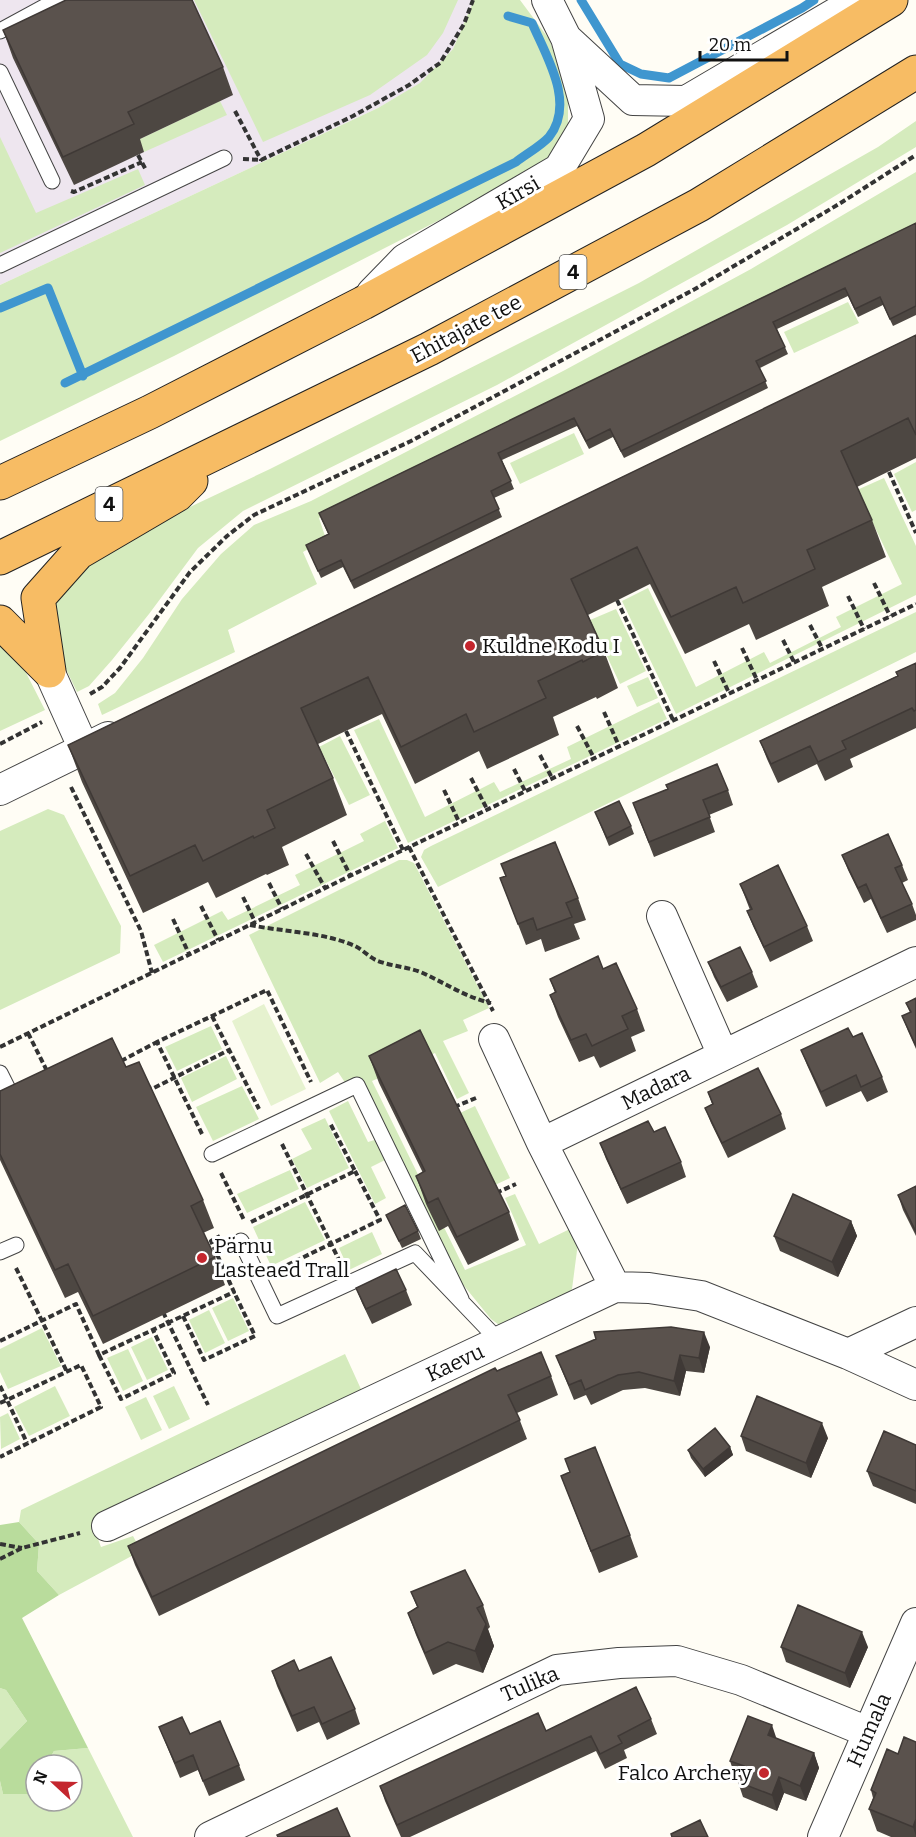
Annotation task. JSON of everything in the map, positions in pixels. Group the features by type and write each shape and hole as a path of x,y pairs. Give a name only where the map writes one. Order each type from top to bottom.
{"highway":[{"path":"0,483 150,412 363,303 646,150 891,0"},
{"name":"Ehitajate tee","path":"0,558 429,349 699,206 916,72"},
{"path":"49,671 38,598 78,553 177,495 219,451"},
{"path":"0,622 49,671"}],"street":[{"name":"Kirsi","path":"363,303 405,259 559,169 589,120 566,38 547,0"},
{"name":"Kirsi","path":"566,38 633,100 686,101 858,0"},
{"path":"49,671 66,709 71,755"},
{"path":"0,790 131,726"},
{"path":"662,916 723,1055"},
{"name":"Madara","path":"542,1143 916,962"},
{"path":"494,1039 542,1143 615,1287"},
{"name":"Kaevu","path":"107,1526 615,1287 649,1288 701,1296 848,1354 916,1385"},
{"path":"848,1354 916,1322"},
{"name":"Humala","path":"823,1837 916,1623"},
{"name":"Tulika","path":"210,1837 557,1670 619,1663 677,1661 741,1680 868,1732"}],"lane":[{"path":"0,31 57,0"},
{"path":"0,72 52,180"},
{"path":"0,265 224,158"},
{"path":"0,1073 17,1106"},
{"path":"212,1154 357,1084 460,1299"},
{"path":"235,1237 277,1316 415,1253 500,1342"}],"path":[{"path":"224,158 261,160 353,116 409,85 440,63 464,24 473,0"},
{"path":"235,111 261,160"},
{"path":"0,744 102,687 120,668 190,572 227,536 254,515 411,441 695,289 839,204 916,155"},
{"path":"52,180 74,192 142,162"},
{"path":"889,472 916,533"},
{"path":"874,583 890,616"},
{"path":"848,596 864,629"},
{"path":"617,600 673,720"},
{"path":"0,1047 350,875 916,604"},
{"path":"810,625 822,648"},
{"path":"783,640 794,662"},
{"path":"742,648 757,680"},
{"path":"714,661 729,693"},
{"path":"604,712 619,746"},
{"path":"577,726 594,758"},
{"path":"346,730 403,850"},
{"path":"71,755 141,931 152,973"},
{"path":"540,755 552,778"},
{"path":"514,769 525,791"},
{"path":"471,778 487,809"},
{"path":"444,790 459,823"},
{"path":"333,841 350,875"},
{"path":"409,847 494,1008 494,1039"},
{"path":"306,854 325,888"},
{"path":"269,883 282,909"},
{"path":"243,897 255,922"},
{"path":"201,906 218,940"},
{"path":"173,919 189,954"},
{"path":"250,925 282,932 305,933 355,946 377,961 426,974 491,1003"},
{"path":"114,1064 267,990 314,1089"},
{"path":"212,1016 262,1116"},
{"path":"28,1034 52,1083"},
{"path":"157,1042 246,1225 354,1171"},
{"path":"146,1081 150,1090 229,1050"},
{"path":"132,1055 137,1063"},
{"path":"454,1107 476,1098"},
{"path":"259,1279 380,1220 325,1114"},
{"path":"279,1137 350,1283"},
{"path":"496,1193 516,1184"},
{"path":"183,1316 204,1360 255,1336 211,1240 235,1237"},
{"path":"7,1249 67,1372"},
{"path":"99,1355 234,1292"},
{"path":"158,1303 208,1405"},
{"path":"0,1341 76,1304 121,1399 174,1373 153,1330"},
{"path":"0,1403 81,1365 101,1407 0,1456"},
{"path":"0,1386 27,1443"},
{"path":"0,1558 22,1548 107,1526"},
{"path":"0,1544 22,1548"}],"shaded area":[{"path":"0,0 474,0 453,49 421,83 378,108 0,285"}],"green space":[{"path":"194,0 458,0 443,33 427,55 370,95 263,142"},
{"path":"474,0 520,0 549,39 568,89 568,131 543,167 174,356 0,441 0,285 378,108 420,83 453,49"},
{"path":"220,101 227,115 144,152 138,140"},
{"path":"916,121 916,147 787,225 497,385 243,511 198,548 112,660 89,686 77,692 52,640 51,612 60,587 114,543 270,469 639,283 878,147"},
{"path":"0,137 36,213 138,169 145,185 0,253"},
{"path":"916,172 916,229 319,518 326,539 303,552 317,584 228,630 235,652 102,715 98,704 115,693 143,658 182,599 221,554 254,525 311,501 565,370 751,269"},
{"path":"848,302 859,323 794,353 784,332"},
{"path":"574,433 584,454 520,484 510,463"},
{"path":"916,462 916,510 912,512 894,474"},
{"path":"884,478 916,546 916,595 676,714 622,601 648,588 696,687 764,652 770,663 841,627 836,617 902,584 857,490"},
{"path":"616,609 646,671 620,684 590,620"},
{"path":"916,612 916,652 438,887 421,857 424,850 431,846"},
{"path":"0,643 17,655 45,710 0,731"},
{"path":"648,677 658,698 637,707 627,686"},
{"path":"659,702 667,719 408,843 354,730 379,719 425,817 494,782 500,792 571,759 567,747"},
{"path":"340,736 370,795 349,805 319,747"},
{"path":"48,809 64,815 121,926 120,953 0,1010 0,831"},
{"path":"385,821 398,848 163,962 154,945 222,911 228,920 300,885 295,875 364,841 360,834"},
{"path":"399,860 414,863 489,1008 463,1020 468,1031 443,1041 469,1093 457,1099 435,1053 372,1081 465,1270 526,1245 505,1198 515,1194 539,1244 574,1227 578,1243 572,1289 566,1297 502,1327 491,1319 456,1276 357,1078 346,1084 338,1072 320,1083 249,935"},
{"path":"264,1004 306,1089 271,1106 232,1021"},
{"path":"211,1026 222,1049 177,1071 165,1047"},
{"path":"226,1056 237,1079 192,1102 181,1078"},
{"path":"242,1086 259,1119 213,1141 196,1107"},
{"path":"348,1101 368,1142 378,1139 387,1159 371,1167 386,1198 375,1204 329,1111"},
{"path":"475,1106 510,1178 495,1185 460,1113"},
{"path":"325,1118 349,1168 307,1188 292,1159 312,1149 301,1129"},
{"path":"290,1170 299,1189 247,1213 237,1194"},
{"path":"305,1202 325,1240 271,1266 253,1227"},
{"path":"372,1232 382,1254 349,1270 339,1248"},
{"path":"233,1298 249,1331 228,1341 212,1308"},
{"path":"209,1310 225,1343 205,1353 189,1320"},
{"path":"42,1328 61,1366 8,1389 0,1372 0,1349"},
{"path":"152,1337 168,1370 147,1380 131,1347"},
{"path":"128,1349 143,1381 123,1391 107,1358"},
{"path":"345,1354 365,1398 93,1526 101,1547 133,1536 141,1551 59,1595 37,1571 39,1544 19,1522 21,1510"},
{"path":"55,1386 70,1416 29,1436 14,1407"},
{"path":"174,1386 190,1419 169,1429 153,1396"},
{"path":"146,1397 162,1430 141,1440 125,1407"},
{"path":"8,1413 20,1439 1,1449 0,1417"},
{"path":"19,1522 39,1544 37,1571 59,1595 22,1618 88,1748 54,1751 53,1753 24,1753 24,1794 3,1794 0,1781 0,1749 27,1721 6,1690 0,1688 0,1525"},
{"path":"0,1688 6,1690 27,1721 0,1749"},
{"path":"88,1748 133,1837 0,1837 0,1781 3,1794 24,1794 24,1813 84,1813 84,1753 53,1753 54,1751"}],"building":[{"path":"66,0 192,0 223,67 128,112 134,124 63,157 3,30"},
{"path":"916,223 916,306 890,319 880,297 855,309 845,288 773,322 785,347 756,361 766,381 621,451 610,429 586,441 574,418 498,453 511,481 491,491 499,509 351,581 341,560 318,571 306,545 329,534 319,513"},
{"name":"Kuldne Kodu I","path":"916,335 916,435 908,418 841,451 872,520 807,550 815,569 743,603 736,587 671,617 637,547 571,579 604,651 538,681 546,698 474,732 466,714 401,747 368,677 301,708 333,778 267,810 275,828 254,838 253,836 203,861 195,845 130,876 68,745"},
{"path":"916,663 916,710 912,708 842,741 846,749 818,762 810,746 771,764 760,741 898,676 896,672"},
{"path":"717,764 728,790 703,800 710,817 649,842 633,803 668,789 666,785"},
{"path":"619,801 631,826 607,838 595,812"},
{"path":"888,834 902,865 895,868 912,904 881,918 866,884 858,888 842,855"},
{"path":"555,842 578,898 566,903 572,917 537,930 533,918 518,924 500,878 506,876 501,864"},
{"path":"778,865 807,926 764,947 747,911 752,909 740,884"},
{"path":"740,947 752,972 721,987 708,962"},
{"path":"598,956 603,969 616,963 637,1009 622,1016 628,1029 592,1046 586,1034 571,1040 550,995 556,992 550,979"},
{"path":"916,998 916,1046 902,1016 911,1012 906,1003"},
{"path":"848,1028 853,1037 862,1033 882,1077 861,1087 856,1075 821,1092 801,1050"},
{"path":"420,1030 509,1212 457,1237 438,1198 428,1203 416,1176 425,1171 369,1056"},
{"path":"112,1038 126,1067 139,1062 203,1200 191,1206 215,1257 93,1316 68,1264 55,1270 0,1154 0,1091"},
{"path":"758,1068 781,1114 722,1143 705,1108 713,1104 708,1092"},
{"path":"648,1121 654,1132 665,1127 681,1162 621,1189 600,1143"},
{"path":"916,1186 916,1232 898,1195"},
{"path":"793,1194 851,1221 832,1262 774,1236"},
{"path":"405,1205 418,1231 399,1241 386,1215"},
{"path":"396,1269 406,1290 366,1309 356,1288"},
{"path":"671,1327 704,1332 699,1358 680,1355 674,1381 639,1372 618,1375 585,1390 581,1380 569,1385 556,1356 596,1339 594,1332"},
{"path":"541,1352 551,1376 508,1395 520,1420 152,1597 128,1546 495,1368 497,1371"},
{"path":"757,1396 822,1423 806,1463 741,1436"},
{"path":"715,1428 730,1447 703,1469 688,1450"},
{"path":"884,1431 916,1445 916,1491 867,1471"},
{"path":"595,1447 630,1535 591,1551 561,1476 570,1472 565,1459"},
{"path":"465,1570 483,1605 477,1608 486,1624 475,1651 448,1642 425,1653 408,1613 418,1607 411,1592"},
{"path":"798,1605 862,1632 845,1673 781,1647"},
{"path":"331,1657 355,1709 322,1724 314,1707 292,1716 272,1671 294,1660 299,1671"},
{"path":"636,1687 651,1719 618,1736 622,1743 600,1754 591,1736 397,1825 380,1786 538,1713 546,1731"},
{"path":"748,1716 772,1725 768,1735 814,1753 800,1786 779,1777 772,1795 738,1782 744,1766 730,1761"},
{"path":"182,1717 190,1734 220,1721 239,1765 203,1781 193,1755 175,1763 159,1727"},
{"path":"904,1737 916,1742 916,1819 913,1827 869,1809 876,1793 871,1790 887,1749 898,1754"},
{"path":"337,1808 350,1837 278,1837 277,1835"},
{"path":"700,1820 708,1837 672,1837 671,1834"}],"waterway":[{"path":"581,0 620,64 641,74 669,78 814,0"},
{"path":"65,383 516,162 542,144 557,124 560,109 556,80 532,23 508,16"},
{"path":"0,308 48,288 83,376"}],"place":[{"name":"Kuldne Kodu I","path":"470,646"},
{"name":"Pärnu Lasteaed Trall","path":"202,1258"},
{"name":"Falco Archery","path":"764,1773"}]}
